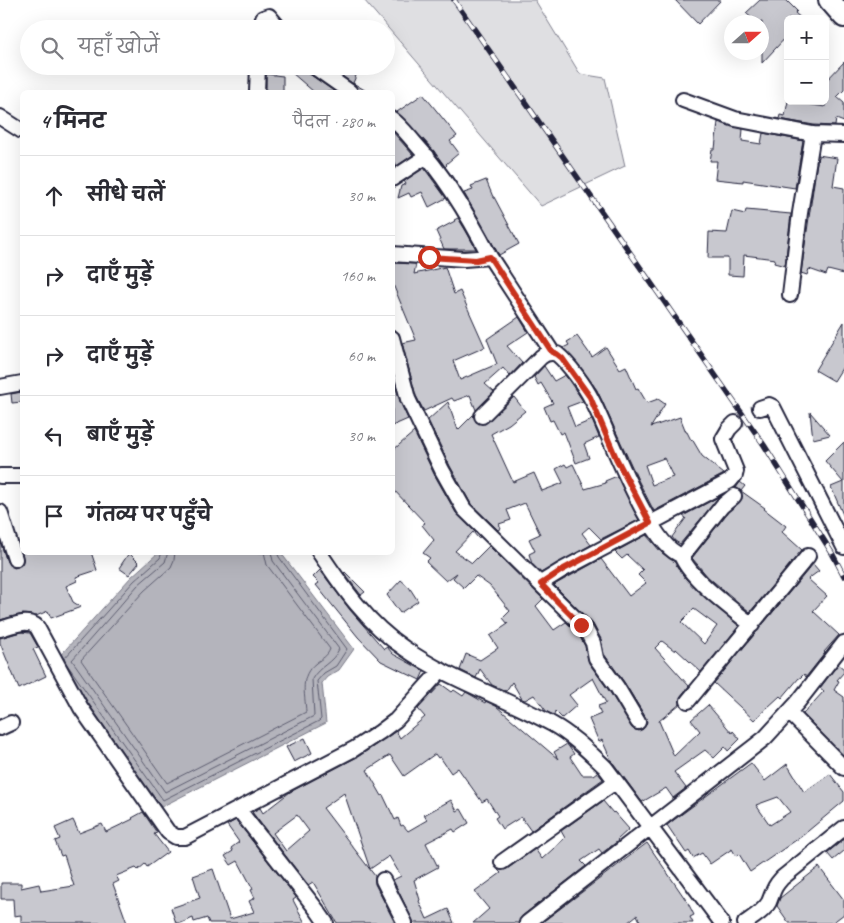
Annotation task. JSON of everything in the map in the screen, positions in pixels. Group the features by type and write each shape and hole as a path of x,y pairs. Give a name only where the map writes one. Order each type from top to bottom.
{"highway":[{"path":"829,0 844,16"}],"street":[{"path":"262,20 269,16 272,20"},
{"path":"257,90 258,75"},
{"path":"326,75 347,90"},
{"path":"683,100 735,119 813,134 844,135"},
{"path":"0,117 20,130"},
{"path":"395,123 427,156 443,178 468,217 490,257 552,352 562,358 590,397 616,458 650,523 673,552 681,555 690,570 713,593 752,625"},
{"path":"790,295 800,213 813,134"},
{"path":"395,178 427,156"},
{"path":"395,254 470,260 490,257"},
{"path":"482,416 541,357 552,352"},
{"path":"395,359 397,373 420,426 464,508 590,635 596,658 617,687 638,722"},
{"path":"0,387 20,383"},
{"path":"760,408 769,405 773,407 844,547"},
{"path":"541,584 562,570 730,481 735,475 736,467 723,439 735,423"},
{"path":"0,476 20,476"},
{"path":"681,555 689,549 722,506 734,496"},
{"path":"0,512 15,559"},
{"path":"321,555 346,593 378,626 403,648 441,670 553,725 582,744 604,767 722,923"},
{"path":"688,701 808,556"},
{"path":"0,629 28,622 37,627 81,708 168,832 176,837 185,838 354,749 380,732 396,720 441,670"},
{"path":"527,923 765,738 789,712 844,643"},
{"path":"789,712 844,768"},
{"path":"502,862 615,782"},
{"path":"239,810 326,923"},
{"path":"745,923 769,903 774,887 782,878 844,828"},
{"path":"383,880 404,923"}],"shaded area":[{"path":"364,0 535,0 580,74 605,78 625,166 541,206 395,36 395,20 381,20"}],"water":[{"path":"156,555 283,555 354,649 339,670 327,677 322,683 326,723 161,807 57,659 131,577"}],"building":[{"path":"675,0 721,0 698,24"},
{"path":"760,0 786,0 797,11 795,13 797,15 784,15 784,39 769,55 769,15 748,15 746,13"},
{"path":"844,62 844,90 837,97 844,103 844,122 836,119 835,126 814,125 779,119 780,115 785,116 787,105 825,107 825,105 829,105 829,78"},
{"path":"266,75 283,76 283,90 266,90"},
{"path":"294,75 311,75 332,90 312,90"},
{"path":"341,75 355,75 356,76 353,83 365,90 358,90 355,85"},
{"path":"423,94 457,136 450,141 459,153 445,167 434,151 397,112"},
{"path":"718,122 743,129 742,141 761,144 763,133 803,141 795,188 743,180 743,182 715,179 717,161 710,161 712,149 715,149"},
{"path":"395,134 413,155 397,166 395,162"},
{"path":"818,155 837,158 833,186 844,188 844,274 828,270 826,275 809,269 807,275 801,273"},
{"path":"424,168 446,198 429,207 422,192 411,197 409,193 398,198 401,186 406,184 404,181"},
{"path":"486,180 493,197 519,244 499,255 464,193 473,190 471,186"},
{"path":"746,210 791,214 785,266 774,263 775,259 744,255 743,276 728,275 728,258 708,258 709,232 727,233 732,211 745,214"},
{"path":"458,218 476,249 444,249 436,231"},
{"path":"395,263 416,264 414,274 445,267 454,294 460,291 485,347 453,361 460,380 497,364 487,339 519,317 528,332 507,346 522,363 510,376 503,368 485,384 494,392 476,410 470,395 454,401 452,398 424,411 416,396 402,343 416,340 395,289"},
{"path":"844,322 844,365 834,381 815,370"},
{"path":"577,336 592,357 606,347 620,369 626,366 636,389 638,388 647,403 658,399 665,404 651,427 680,417 686,432 702,456 724,474 654,511 597,390 578,364 563,348 569,345 567,342","holes":["664,458 673,477 652,485 645,465"]},
{"path":"544,366 554,381 565,375 583,401 567,407 575,427 592,420 599,437 584,444 589,458 576,463 564,432 560,434 553,420 550,421 544,407 553,403 541,383 538,385 534,377"},
{"path":"395,384 400,401 408,419 395,425"},
{"path":"20,392 20,402 12,403 11,394"},
{"path":"514,397 525,411 509,424 491,434 513,482 534,473 542,491 563,483 556,469 565,464 567,467 573,464 585,489 606,483 605,481 617,476 639,520 601,539 589,527 582,533 591,545 541,573 532,564 529,554 535,551 529,539 540,534 525,503 507,510 511,520 499,524 501,528 498,530 471,504 428,420 448,402 458,430 473,415 476,422 485,424"},
{"path":"810,412 830,435 813,439"},
{"path":"414,432 434,474 456,513 480,537 478,538 473,532 455,551 472,563 489,546 543,599 536,606 554,630 566,622 578,633 585,646 589,663 633,729 639,731 643,729 647,722 646,718 604,654 601,639 593,624 554,585 601,559 629,596 646,583 638,575 643,570 627,555 622,559 615,552 646,535 662,553 674,561 686,579 696,589 739,626 701,672 676,649 675,651 662,641 655,648 689,686 680,697 680,704 659,721 674,756 700,731 691,720 708,705 732,733 733,731 740,739 728,751 725,747 714,758 705,750 674,772 686,788 673,798 666,788 642,802 611,760 602,740 599,742 589,719 601,714 598,706 606,703 593,678 569,695 577,705 562,718 555,711 554,715 547,712 534,695 525,700 522,699 512,682 506,691 492,685 480,669 476,678 460,670 466,654 480,660 498,648 490,636 508,624 503,618 510,611 490,586 476,576 464,588 453,578 457,573 446,581 426,562 430,558 423,553 434,540 422,525 425,523 395,491 395,448","holes":["694,609 717,626 704,644 681,622"]},
{"path":"844,442 844,517 831,487 843,482 825,461"},
{"path":"740,482 745,486 741,491 736,488"},
{"path":"741,491 786,526 782,532 802,550 750,612 708,577 692,558 728,512 742,499"},
{"path":"720,496 680,544 675,541 672,537 686,518 683,516"},
{"path":"0,541 7,562 14,568 18,567 23,561 22,555 92,555 97,570 76,577 77,581 66,586 73,602 81,607 51,618 48,611 36,616 23,614 0,620"},
{"path":"128,555 131,555 139,563 129,575 119,568"},
{"path":"813,564 819,571 808,579 827,596 813,611 839,635 806,677 804,674 799,678 782,698 780,696 754,720 714,683"},
{"path":"320,570 350,610 384,649 387,647 393,654 424,671 420,680 381,661 358,637 316,585 319,583 313,577"},
{"path":"345,572 365,592 361,595"},
{"path":"401,580 409,587 418,601 400,613 387,595"},
{"path":"21,632 30,633 38,647 33,649 46,676 19,689 0,643 0,638"},
{"path":"838,664 844,669 844,672 837,680 839,681 834,690 844,697 844,756 803,714 824,691 820,688"},
{"path":"441,684 452,692 454,690 463,696 466,692 485,703 486,701 496,706 558,759 554,752 567,744 574,754 570,757 582,775 593,775 597,772 603,779 531,831 521,817 502,829 495,818 498,816 487,799 482,802 458,768 451,773 440,757 438,758 435,754 404,776 390,755 367,770 383,795 395,820 398,818 401,826 403,825 408,831 427,820 424,815 451,800 457,811 461,809 469,823 455,832 453,829 426,843 438,867 414,880 419,901 427,919 448,909 454,923 414,923 393,880 401,876 389,856 370,869 344,793 323,808 375,876 375,884 395,923 337,923 313,882 308,885 252,812 260,808 263,813 290,792 359,756 396,731 400,738 425,717 418,709","holes":["297,815 309,831 286,851 273,833"]},
{"path":"305,738 312,753 294,762 286,747"},
{"path":"751,763 765,781 787,764 804,792 830,774 844,792 844,801 802,836 750,872 739,854 736,856 732,849 710,864 702,853 693,858 689,851 686,853 667,825","holes":["778,797 790,812 770,825 756,805"]},
{"path":"603,801 629,829 618,841 602,853 599,849 581,861 586,866 522,916 518,923 473,923 489,909 475,892 501,873 498,870 507,869 535,849 542,859 565,838 561,831"},
{"path":"143,812 157,833 154,834 168,852 147,867 145,864 138,870 136,868 116,876 119,881 113,884 127,923 21,923 21,915 14,916 13,899 1,899 1,883 21,883 21,888 39,884 41,891 74,886 64,855 61,856 55,841 60,839 55,828 73,820 79,833 102,824 106,832"},
{"path":"236,820 296,897 293,900 305,923 209,923 207,918 194,922 193,918 176,923 171,908 200,898 193,876 213,869 230,919 254,912 249,901 255,898 251,890 253,889 238,861 231,865 225,856 233,851 231,848 239,842 227,825"},
{"path":"844,839 844,851 833,860 827,853"},
{"path":"647,843 688,903 694,915 690,917 693,923 641,923 637,915 627,923 541,923"},
{"path":"819,867 844,900 844,914 832,923 789,923 777,906 780,898"}],"tunnel":[{"path":"735,423 760,408"}],"railway":[{"path":"454,0 764,445 832,553 844,576"}],"route":[{"path":"429,257 476,260 490,257 552,352 562,358 594,403 616,458 650,523 562,570 541,584 581,625"}]}
